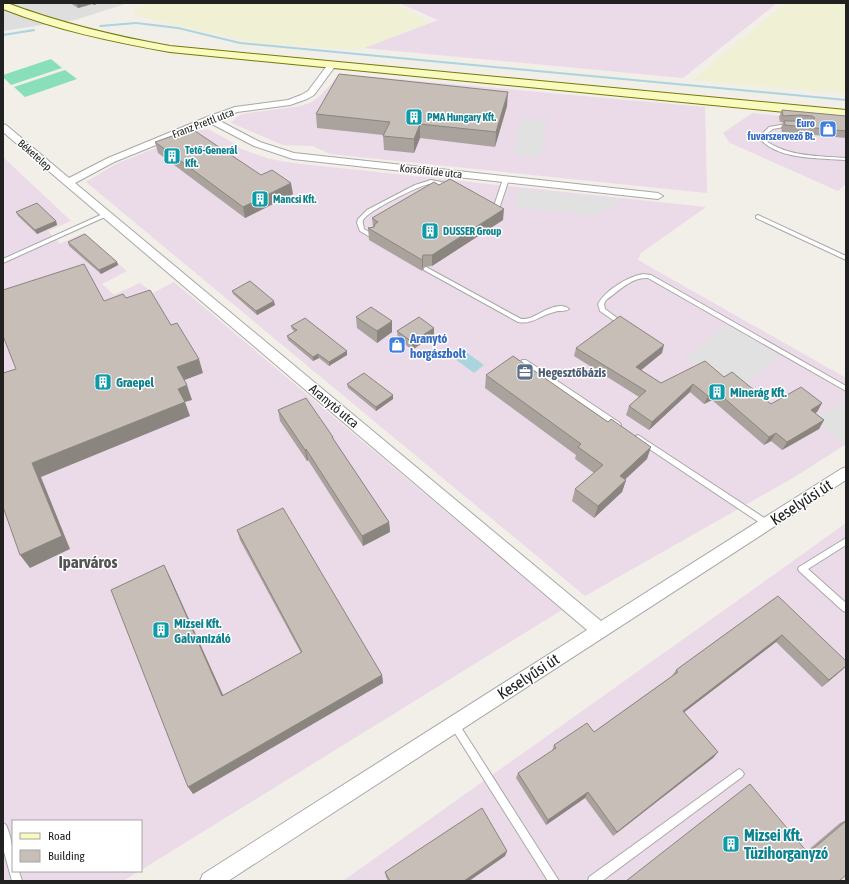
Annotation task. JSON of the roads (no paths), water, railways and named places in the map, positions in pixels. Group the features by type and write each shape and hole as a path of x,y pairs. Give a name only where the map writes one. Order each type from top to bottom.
{"main road":[{"path":"3,5 63,27 122,41 198,52 846,114"}],"street":[{"name":"Franz Prettl utca","path":"68,183 111,160 210,119 235,110 290,102 304,97 311,93 332,65"},
{"name":"Korsófölde utca","path":"210,119 257,144 293,156 658,196"},
{"name":"Béketelep","path":"3,127 68,183"},
{"name":"Aranytó utca","path":"68,183 600,630"},
{"name":"Keselyűsi út","path":"210,881 846,473"}],"lane":[{"path":"798,124 771,128 764,135 763,140 769,145 792,153 846,159"},
{"path":"490,204 496,209 506,179"},
{"path":"372,236 360,227 361,219 369,211 424,184 438,183 456,187"},
{"path":"3,261 105,215"},
{"path":"758,217 846,258"},
{"path":"426,269 516,319 530,321 552,309 566,309"},
{"path":"630,329 602,310 602,304 604,299 636,277 642,275 649,276 846,389"},
{"path":"524,362 766,523"},
{"path":"846,541 802,569 846,608"},
{"path":"454,724 554,881"},
{"path":"593,881 739,774"},
{"path":"3,828 12,864"}],"water":[{"path":"466,352 484,365 474,373 455,359"}],"waterway":[{"path":"100,26 136,23 178,28 240,43 846,100"},
{"path":"3,35 34,30"}],"place":[{"name":"PMA Hungary Kft.","path":"414,117"},
{"name":"Euro fuvarszervező Bt.","path":"828,129"},
{"name":"Tető-Generál Kft.","path":"172,156"},
{"name":"Mancsi Kft.","path":"260,199"},
{"name":"DUSSER Group","path":"430,231"},
{"name":"Aranytó horgászbolt","path":"397,345"},
{"name":"Hegesztőbázis","path":"525,372"},
{"name":"Graepel","path":"103,382"},
{"name":"Minerág Kft.","path":"717,392"},
{"name":"Mizsei Kft. Galvanizáló","path":"161,630"},
{"name":"Mizsei Kft. Tüzihorganyzó","path":"731,844"}],"district":[{"name":"Iparváros","path":"88,562"}]}
